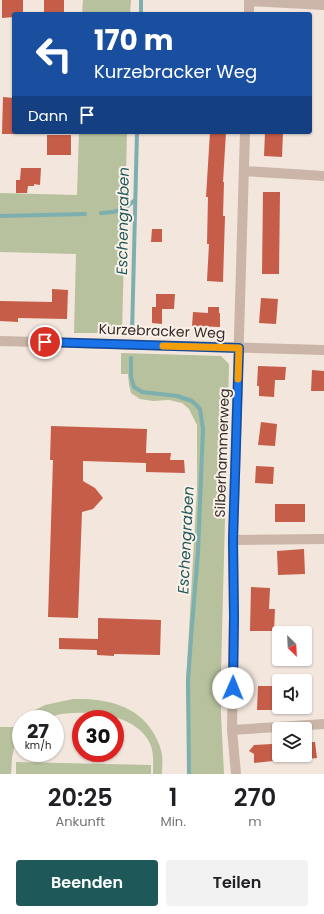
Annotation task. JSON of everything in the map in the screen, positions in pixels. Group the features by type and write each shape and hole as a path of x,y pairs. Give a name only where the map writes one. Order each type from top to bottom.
{"street":[{"path":"249,12 249,0 324,5"},
{"name":"Silberhammerweg","path":"236,774 232,730 234,617 233,540 245,134"},
{"path":"244,171 324,176"},
{"name":"Kurzebracker Weg","path":"0,341 324,350"},
{"path":"233,540 324,539"},
{"path":"232,730 324,724"}],"green space":[{"path":"83,0 131,0 130,12 82,12"},
{"path":"79,134 127,134 122,333 74,333 76,254 0,252 0,193 77,195"},
{"path":"121,353 221,356 229,364 221,672 221,714 224,774 188,774 186,682 197,491 197,425 189,409 182,403 169,400 153,401 140,399 131,393 128,374 121,374"},
{"path":"73,699 84,699 107,702 128,709 138,715 146,723 159,743 162,757 162,774 153,774 151,746 146,736 124,721 124,710 72,710 72,713 64,714 64,710 35,710 45,705"},
{"path":"0,727 12,727 11,774 0,774"},
{"path":"16,762 151,765 151,774 16,774"}],"building":[{"path":"2,0 23,0 23,12 12,12 12,17 2,18"},
{"path":"44,0 64,0 64,12 44,12"},
{"path":"3,97 12,98 12,134 2,134"},
{"path":"210,134 226,134 223,182 223,216 225,216 223,282 207,281 209,244 207,244 208,197 206,197"},
{"path":"265,134 283,134 282,157 264,156"},
{"path":"47,135 71,135 71,155 47,155"},
{"path":"21,168 41,168 40,185 34,184 34,186 28,186 27,193 16,193 16,180 20,180"},
{"path":"263,192 280,192 279,274 262,274"},
{"path":"152,229 162,229 162,242 151,242"},
{"path":"52,289 68,290 67,319 18,318 18,322 0,321 0,301 52,302"},
{"path":"156,294 175,294 174,309 162,309 162,324 152,323 152,307 156,307"},
{"path":"261,298 278,299 276,324 259,323"},
{"path":"208,307 219,307 220,327 192,326 193,312 208,313"},
{"path":"258,366 286,367 285,380 275,380 274,397 259,396 259,386 257,386"},
{"path":"312,370 324,371 324,391 311,391"},
{"path":"261,422 277,424 275,446 258,445"},
{"path":"51,426 147,429 146,453 171,453 170,460 184,460 185,473 146,472 146,463 83,461 83,481 95,488 103,498 93,509 82,512 78,618 48,617 53,460 50,460"},
{"path":"256,466 274,467 273,484 255,483"},
{"path":"275,504 305,504 305,522 275,522"},
{"path":"304,549 305,574 278,575 277,551"},
{"path":"251,587 270,588 269,609 275,609 274,626 272,626 272,631 250,631"},
{"path":"98,618 161,620 160,655 97,655 97,650 59,649 59,638 98,639"},
{"path":"258,686 272,686 272,710 257,710"},
{"path":"312,742 315,742 317,758 312,758"},
{"path":"272,744 272,761 254,763 254,754 249,751 254,745"}],"waterway":[{"name":"Eschengraben","path":"141,0 141,12"},
{"name":"Eschengraben","path":"132,334 137,134"},
{"path":"101,213 124,209 135,200"},
{"path":"0,216 85,214"},
{"name":"Eschengraben","path":"131,358 131,377 134,387 142,392 177,396 192,401 200,409 203,429 198,552 188,680 189,774"}],"slow traffic":[{"path":"163,346 239,348 238,379"}],"route":[{"path":"45,342 239,348 233,540 233,688"}]}
